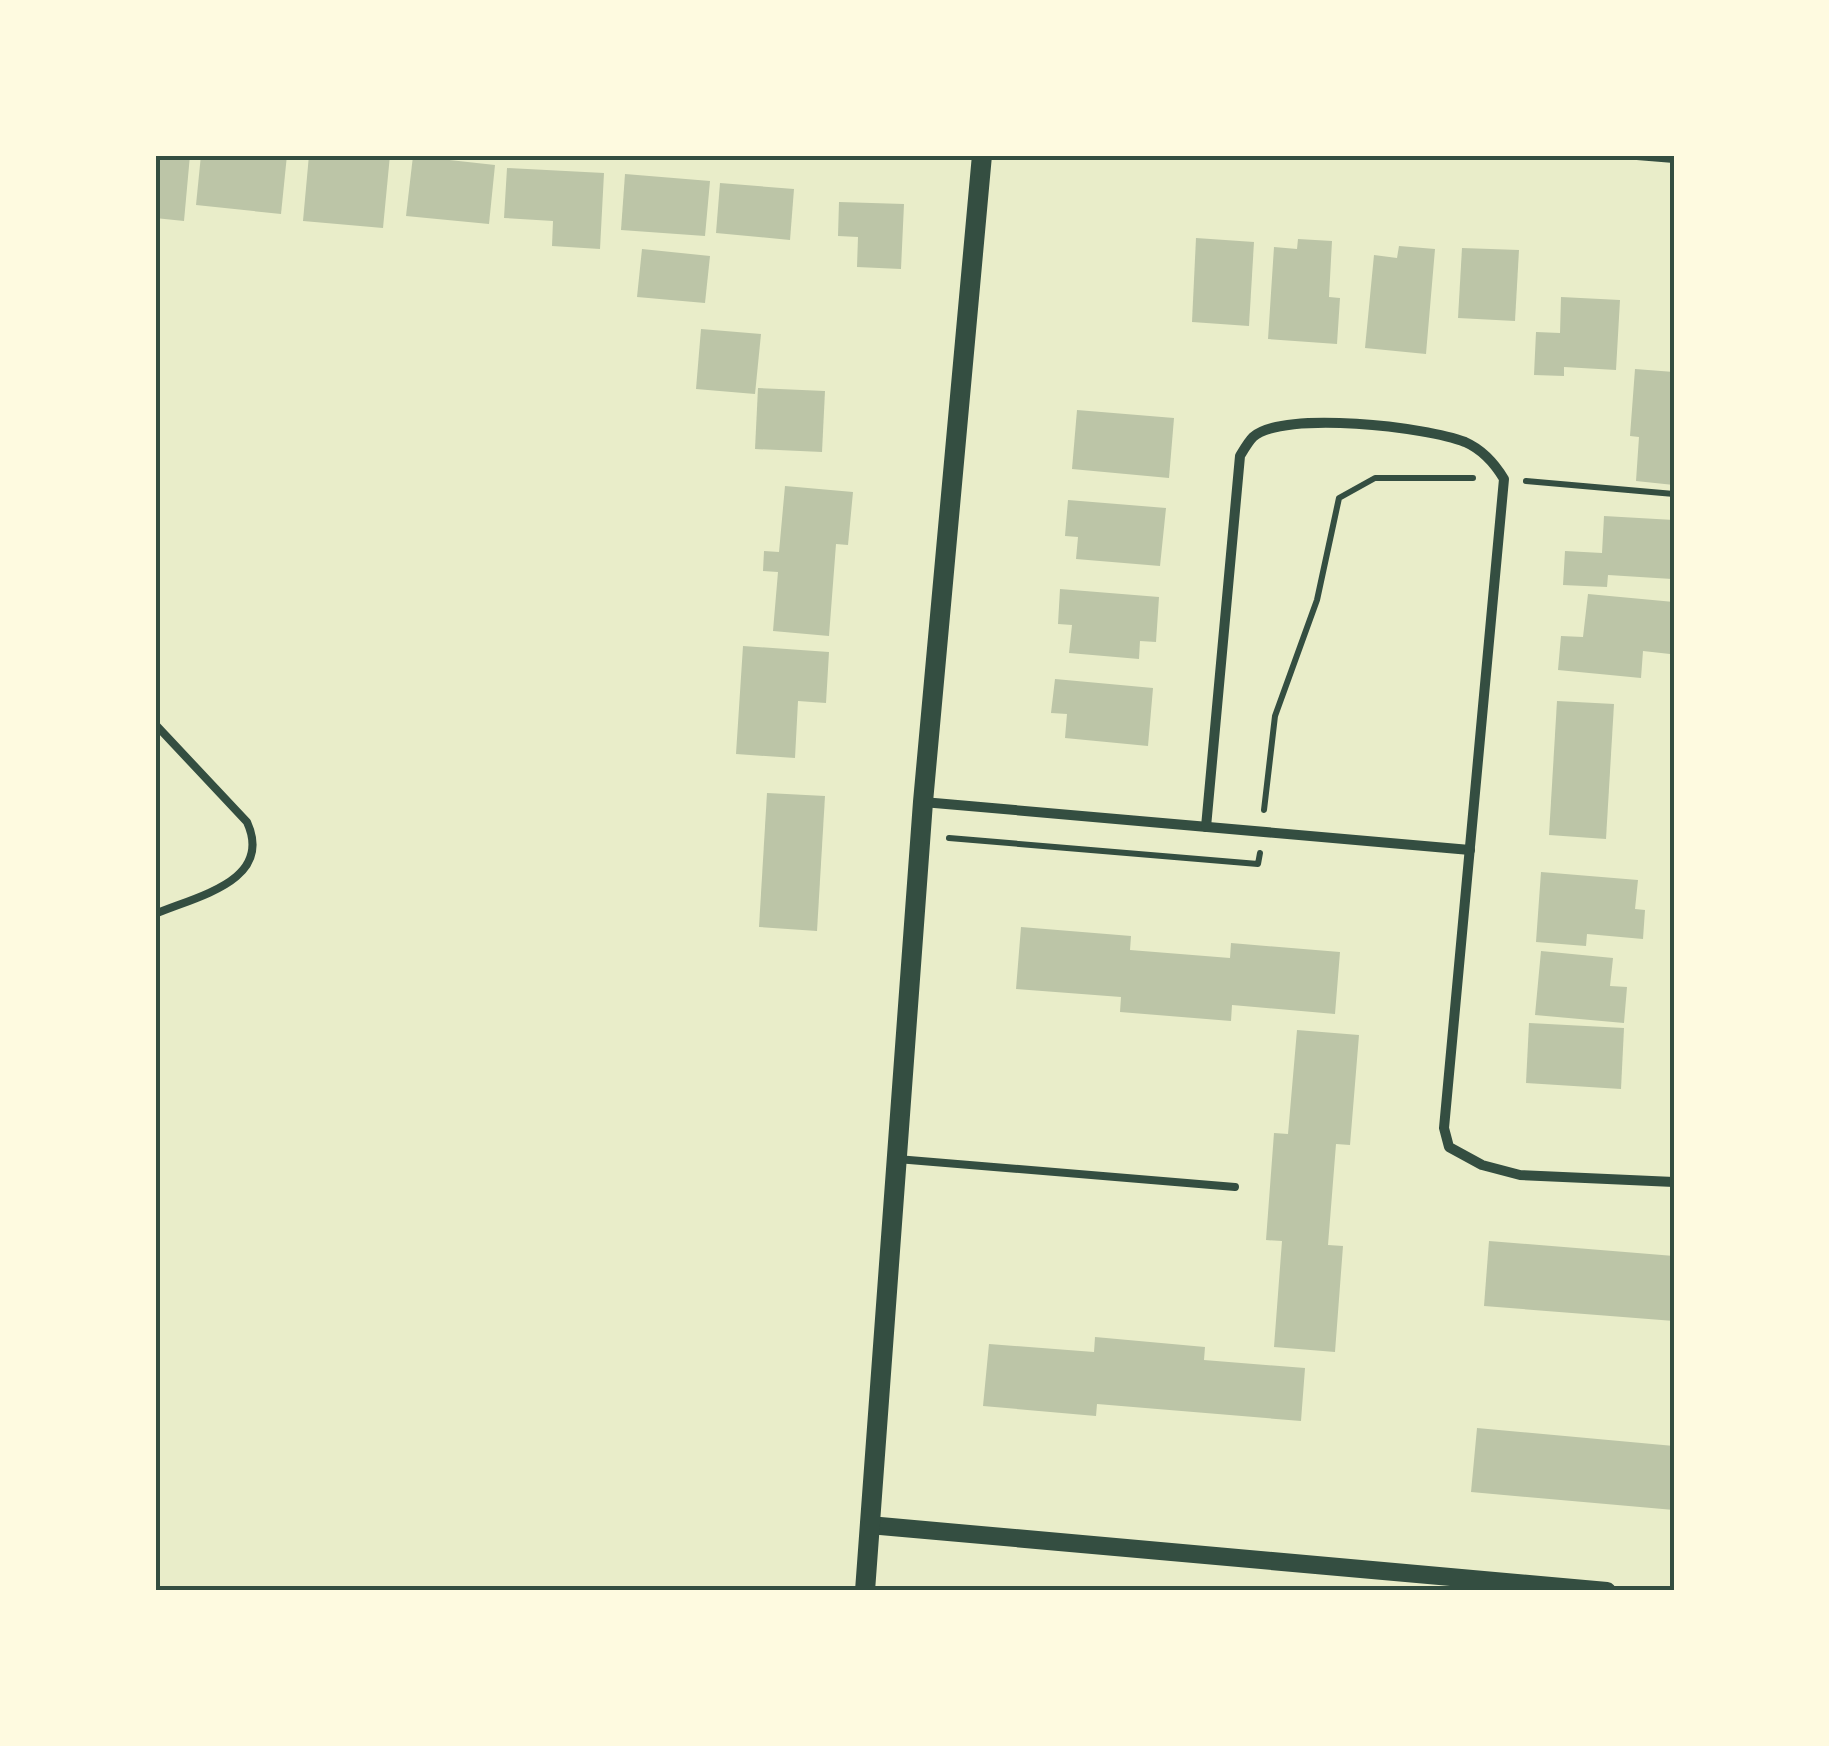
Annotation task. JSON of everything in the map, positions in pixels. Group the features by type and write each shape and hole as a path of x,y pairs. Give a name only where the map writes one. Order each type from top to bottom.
{"main road":[{"path":"864,1591 920,837 982,155"}],"street":[{"path":"1637,155 1674,158"},
{"path":"1206,826 1240,456 1253,437 1276,426 1312,422 1426,431 1469,444 1495,464 1504,479 1444,1128 1448,1147 1482,1165 1520,1175 1674,1182"},
{"path":"923,802 1470,850"},
{"path":"870,1525 1607,1591"}],"lane":[{"path":"155,724 247,822 254,838 254,852 242,876 155,914"},
{"path":"897,1159 1235,1188"}],"path":[{"path":"920,837 1258,864 1276,716 1317,600 1339,498 1375,478 1504,479 1674,494"}],"building":[{"path":"155,155 190,155 184,221 155,218"},
{"path":"201,155 287,155 281,214 196,205"},
{"path":"309,155 390,155 383,228 303,221"},
{"path":"413,156 495,165 489,224 406,216"},
{"path":"507,168 604,173 600,249 552,246 553,221 504,218"},
{"path":"625,174 710,181 705,236 621,230"},
{"path":"720,183 794,189 790,240 716,233"},
{"path":"839,202 904,204 901,269 857,267 858,237 838,236"},
{"path":"1196,238 1254,242 1249,326 1192,322"},
{"path":"1298,239 1332,241 1329,297 1340,298 1337,344 1268,339 1274,247 1297,249"},
{"path":"1399,246 1435,249 1426,354 1365,348 1374,255 1397,258"},
{"path":"1462,248 1519,250 1515,321 1458,318"},
{"path":"642,249 710,256 705,303 637,297"},
{"path":"1561,297 1620,300 1616,370 1564,367 1564,376 1534,375 1536,332 1560,333"},
{"path":"701,329 761,334 755,394 696,389"},
{"path":"1635,369 1674,372 1674,485 1636,481 1639,437 1630,436"},
{"path":"758,388 825,391 822,452 755,449"},
{"path":"1077,410 1174,418 1169,478 1072,469"},
{"path":"785,486 853,492 848,545 836,544 829,636 773,631 778,572 763,571 764,551 779,552"},
{"path":"1068,500 1166,508 1160,566 1076,559 1078,537 1065,536"},
{"path":"1604,516 1674,520 1672,579 1608,575 1607,587 1563,585 1565,551 1602,553"},
{"path":"1060,589 1159,597 1156,642 1140,641 1139,659 1069,653 1072,625 1058,624"},
{"path":"1588,594 1674,602 1670,654 1643,651 1641,678 1558,670 1561,636 1583,637"},
{"path":"743,646 829,652 826,703 798,701 795,758 736,754"},
{"path":"1055,679 1153,688 1148,746 1065,738 1067,714 1051,713"},
{"path":"1557,701 1614,704 1606,839 1549,835"},
{"path":"767,793 825,796 817,931 759,927"},
{"path":"1541,872 1638,880 1635,909 1645,910 1643,939 1587,934 1586,946 1536,942"},
{"path":"1021,927 1131,936 1130,950 1230,958 1231,943 1340,952 1335,1014 1232,1005 1231,1021 1120,1012 1121,997 1016,989"},
{"path":"1541,951 1613,958 1610,986 1627,987 1624,1023 1535,1015"},
{"path":"1529,1023 1624,1028 1621,1089 1526,1083"},
{"path":"1297,1030 1359,1035 1350,1145 1336,1144 1328,1245 1343,1246 1335,1352 1274,1347 1282,1241 1266,1240 1274,1133 1288,1134"},
{"path":"1489,1241 1674,1256 1674,1321 1484,1306"},
{"path":"1095,1337 1205,1347 1204,1360 1305,1368 1301,1421 1097,1404 1096,1416 983,1406 989,1344 1094,1352"},
{"path":"1477,1428 1674,1446 1674,1510 1471,1492"}]}
